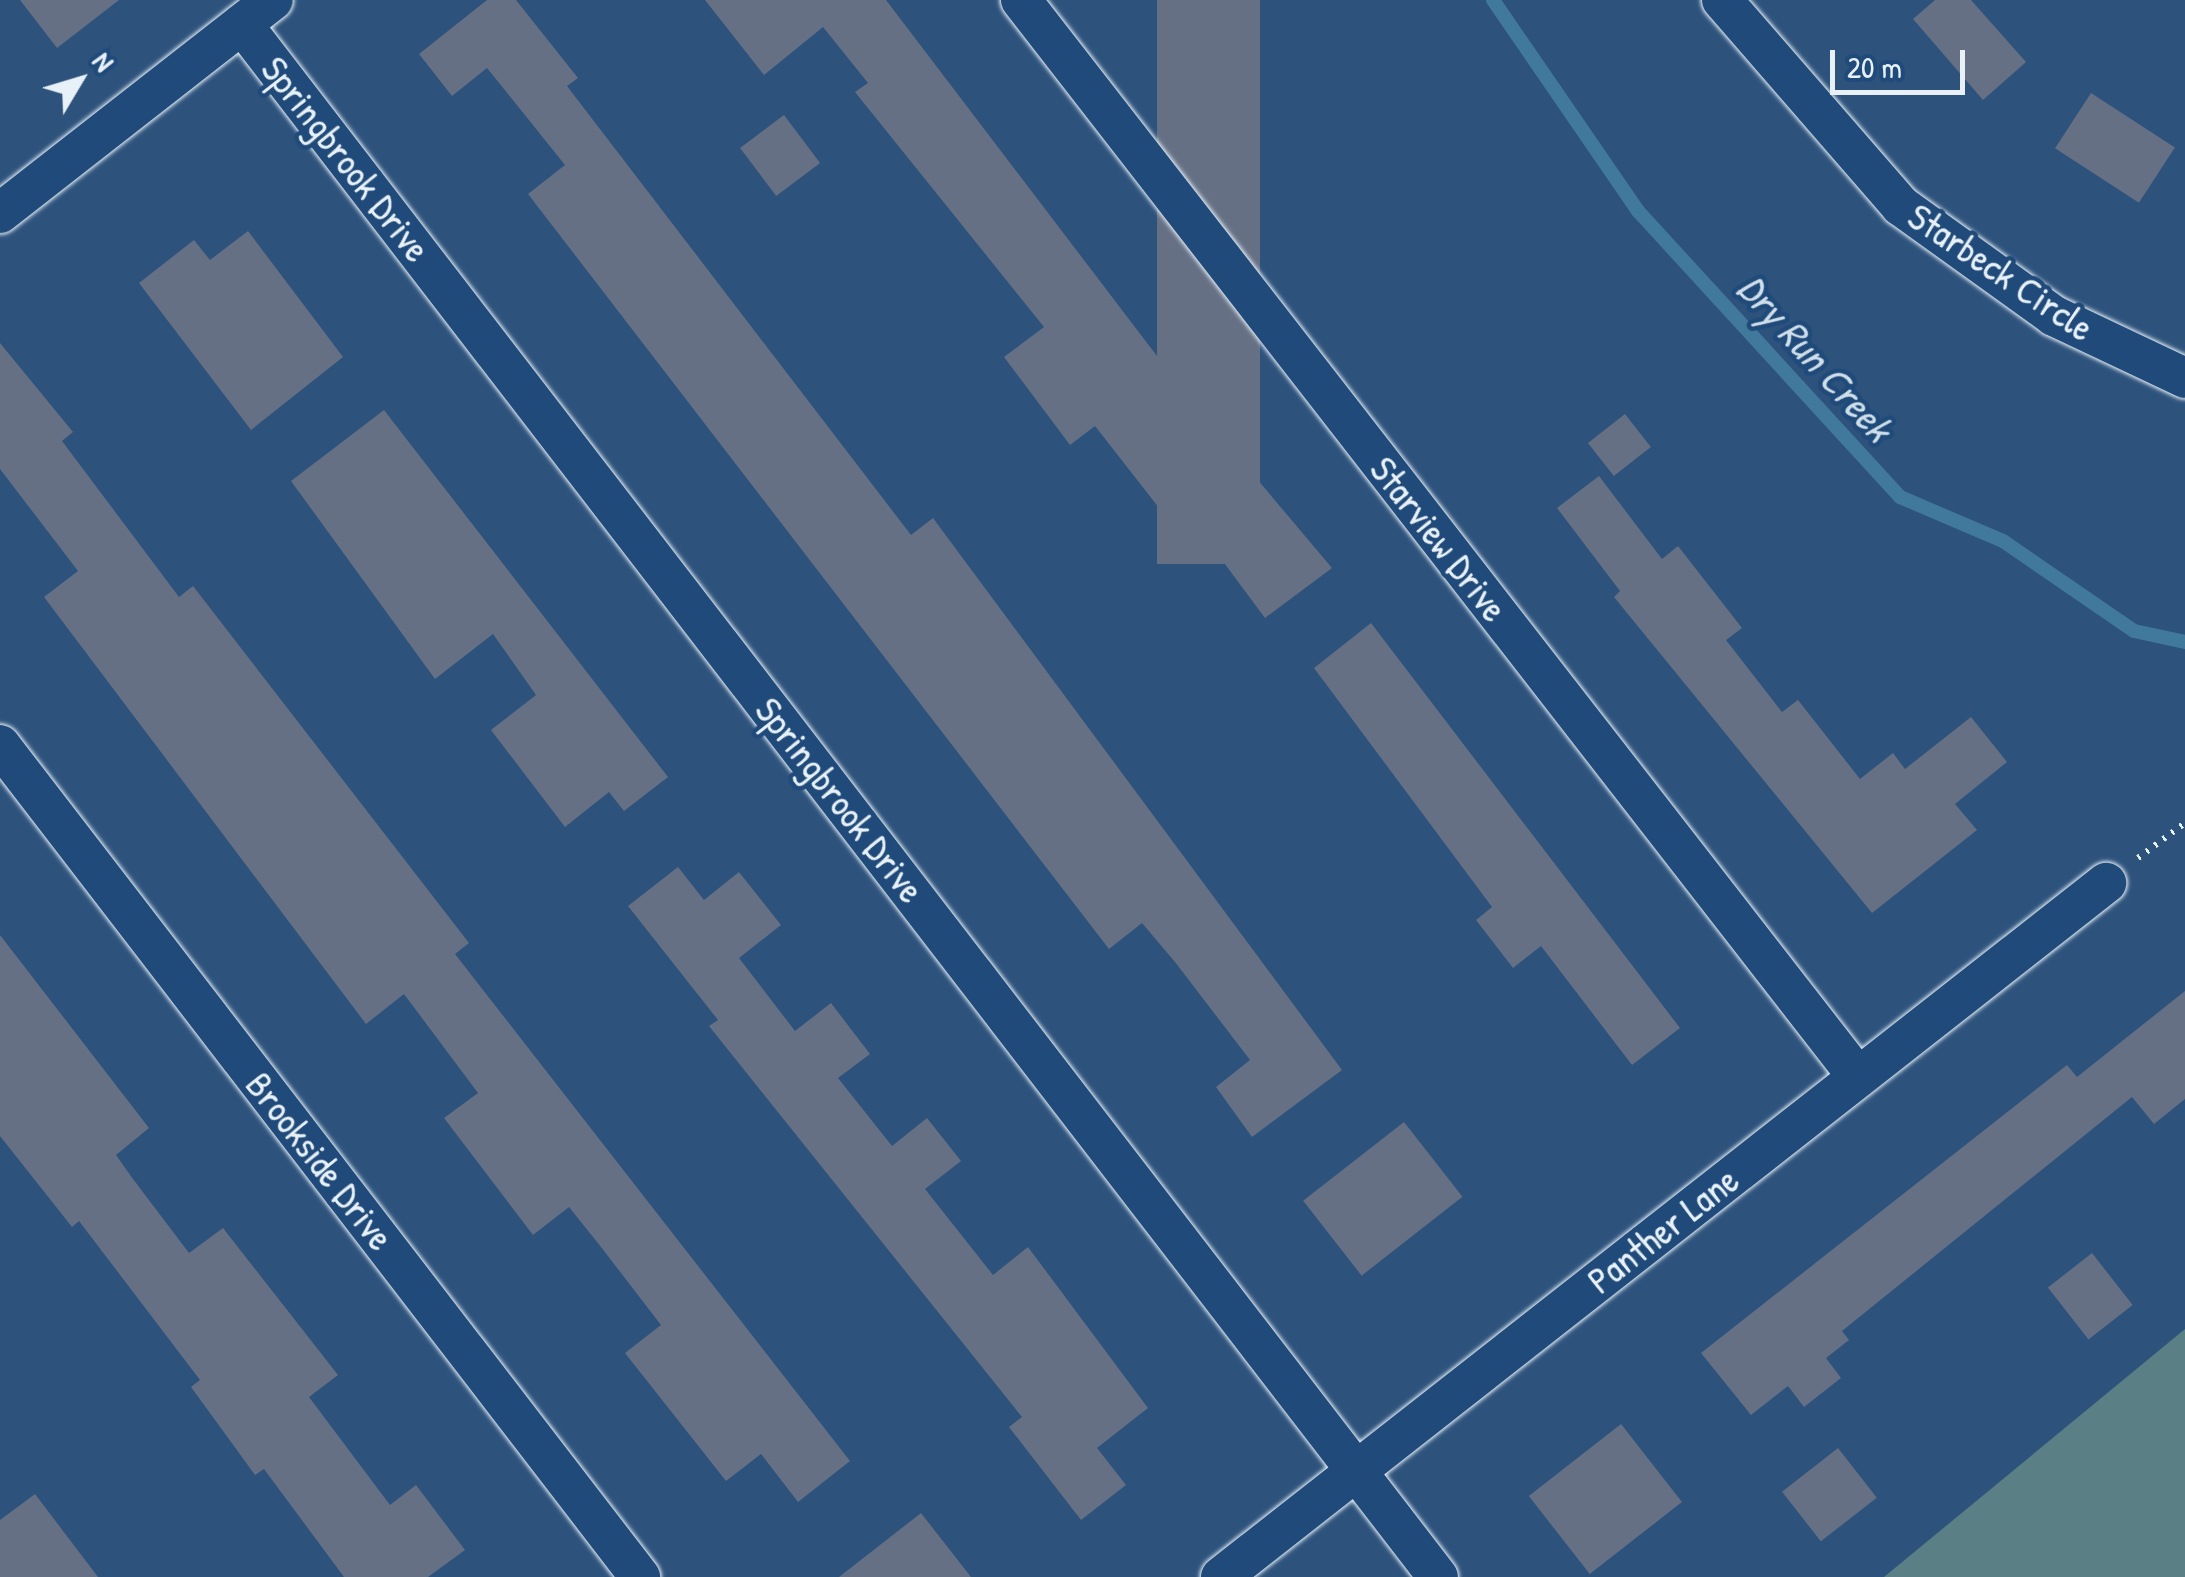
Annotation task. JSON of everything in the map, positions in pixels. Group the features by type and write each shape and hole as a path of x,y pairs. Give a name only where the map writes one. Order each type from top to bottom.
{"street":[{"name":"Starview Drive","path":"1020,0 1858,1077"},
{"name":"Starbeck Circle","path":"1722,0 1900,206 2054,316 2185,378"},
{"path":"0,213 257,12"},
{"name":"Springbrook Drive","path":"257,12 1438,1577"},
{"name":"Brookside Drive","path":"0,746 640,1577"},
{"name":"Panther Lane","path":"1221,1577 2106,883"}],"path":[{"path":"2106,883 2185,823"}],"green space":[{"path":"2185,1329 2185,1577 1884,1577"}],"building":[{"path":"20,0 119,0 57,48"},
{"path":"487,0 516,0 578,78 567,86 911,535 933,518 1342,1070 1252,1137 1216,1087 1250,1060 1175,962 1142,923 1109,949 528,194 565,165 487,68 452,96 419,54"},
{"path":"705,0 886,0 1192,402 1332,568 1265,618 1178,501 1163,513 1095,426 1070,445 1004,357 1044,327 855,92 868,83 823,27 764,75"},
{"path":"1157,0 1260,0 1260,564 1157,564"},
{"path":"1935,0 1971,0 2026,62 1983,100 1913,19"},
{"path":"2091,93 2175,147 2139,203 2055,148"},
{"path":"784,115 820,163 776,196 740,148"},
{"path":"248,231 343,357 251,430 139,283 194,240 210,260"},
{"path":"0,343 73,432 62,441 179,597 193,586 469,943 455,954 850,1461 798,1502 761,1454 726,1481 625,1353 661,1325 601,1247 569,1207 533,1235 444,1118 478,1093 404,994 366,1024 44,597 78,571 0,469"},
{"path":"384,410 668,777 624,811 609,792 565,827 491,730 536,695 493,634 435,679 291,481"},
{"path":"1625,414 1651,447 1614,476 1588,443"},
{"path":"1599,476 1662,559 1678,546 1742,628 1726,640 1782,712 1798,700 1860,779 1893,753 1905,769 1971,717 2007,762 1955,804 1977,830 1872,913 1614,597 1620,591 1557,508"},
{"path":"1371,623 1680,1028 1632,1065 1541,946 1513,968 1476,920 1492,907 1314,668"},
{"path":"678,867 704,900 739,872 781,925 739,958 795,1031 831,1003 870,1054 838,1078 892,1146 927,1118 961,1161 925,1189 993,1275 1028,1247 1148,1408 1097,1448 1126,1485 1081,1520 1009,1427 1022,1417 709,1026 718,1020 628,906"},
{"path":"0,935 149,1128 116,1155 133,1179 189,1253 223,1228 338,1375 309,1397 390,1505 416,1485 465,1550 428,1577 344,1577 264,1469 255,1475 191,1387 200,1380 79,1221 72,1227 0,1136"},
{"path":"2185,991 2185,1099 2154,1124 2132,1097 1842,1331 1849,1340 1826,1358 1841,1378 1804,1407 1788,1386 1751,1415 1701,1353 2067,1065 2077,1077"},
{"path":"1404,1122 1462,1197 1362,1276 1303,1201"},
{"path":"2092,1253 2133,1305 2089,1339 2048,1287"},
{"path":"1621,1424 1682,1502 1590,1574 1529,1496"},
{"path":"1838,1448 1877,1498 1821,1541 1782,1492"},
{"path":"35,1494 98,1577 0,1577 0,1520"},
{"path":"921,1513 971,1577 839,1577"}],"waterway":[{"name":"Dry Run Creek","path":"1493,0 1638,211 1900,497 2003,541 2134,631 2185,642"}]}
